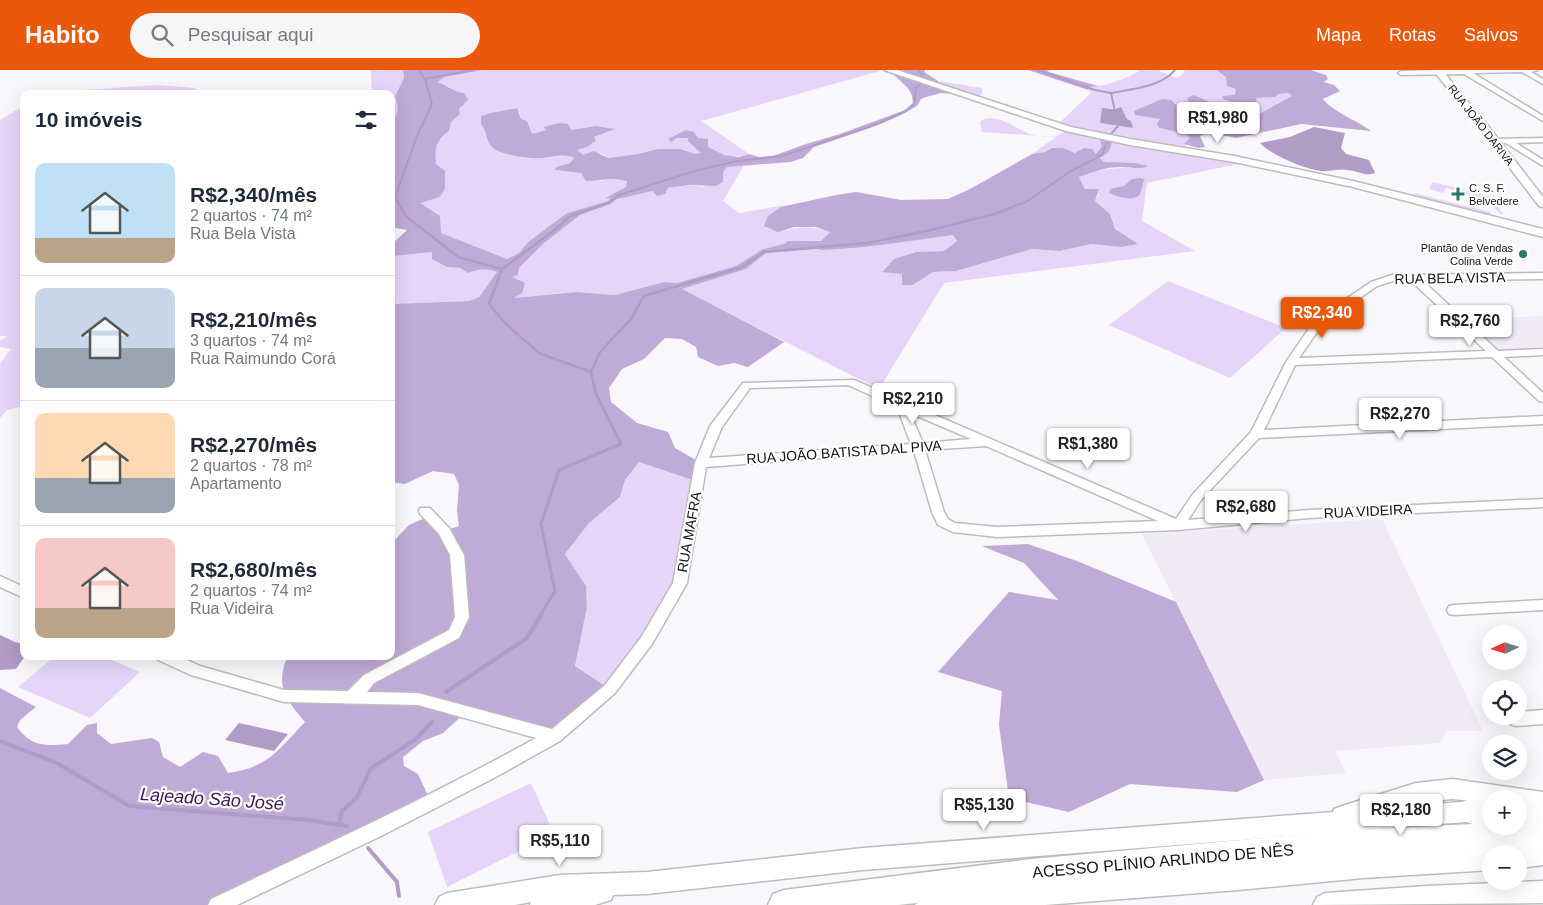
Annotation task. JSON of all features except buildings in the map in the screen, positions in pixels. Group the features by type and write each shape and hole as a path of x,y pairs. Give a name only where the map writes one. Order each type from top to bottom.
{"highway":[{"path":"1527,818 1543,818"},
{"name":"ACESSO PLÍNIO ARLINDO DE NÊS","path":"784,905 1031,872 1353,844 1543,834"},
{"path":"1527,853 1543,851"},
{"name":"ACESSO PLÍNIO ARLINDO DE NÊS","path":"931,905 1034,891 1238,876 1363,864 1482,857"}],"main road":[{"path":"1326,822 1369,806 1416,793 1452,789 1543,804"},
{"path":"447,905 560,886 647,883"},
{"path":"1325,905 1543,892"}],"street":[{"path":"889,70 1069,129 1353,184 1423,200 1543,234"},
{"path":"1523,70 1543,82"},
{"path":"1401,73 1535,70"},
{"name":"RUA JOÃO DARIVA","path":"1438,71 1485,128 1493,141 1543,204"},
{"path":"1466,72 1543,119"},
{"path":"1493,141 1543,140"},
{"path":"1508,141 1543,164"},
{"name":"RUA BELA VISTA","path":"1178,525 1198,497 1256,434 1291,362 1318,323 1352,298 1374,284 1392,278 1543,276"},
{"path":"1413,277 1543,400"},
{"path":"1291,362 1543,352"},
{"name":"RUA MAFRA","path":"217,905 431,802 554,736 610,689 647,640 680,583 701,463 716,426 747,385 850,382 902,406"},
{"path":"902,406 1178,525"},
{"path":"902,406 918,446"},
{"path":"1256,434 1543,420"},
{"name":"RUA JOÃO BATISTA DAL PIVA","path":"701,463 987,442"},
{"name":"RUA VIDEIRA","path":"918,446 938,512 943,522 953,527 997,532 1178,525 1309,514 1543,502"},
{"path":"351,698 369,679 454,634 462,617 456,555 444,531 425,511"},
{"path":"0,582 20,590"},
{"path":"1454,610 1543,604"},
{"path":"172,660 196,671 284,696 418,699 554,736"},
{"path":"1527,718 1543,717"},
{"path":"1416,793 1482,811"},
{"path":"1527,807 1543,804"},
{"path":"542,905 647,883 863,859 1326,822 1482,812"}],"shaded area":[{"path":"371,70 403,70 404,78 395,96 395,90 372,90"},
{"path":"403,70 483,70 444,77 438,82 464,93 468,100 459,109 460,114 451,122 449,131 438,141 436,164 445,171 445,189 440,197 420,203 440,216 441,233 507,259 519,253 528,242 567,213 608,201 610,198 605,198 626,187 627,181 615,179 586,181 581,173 555,170 556,167 570,163 574,158 570,157 532,158 509,155 497,150 489,142 481,124 481,116 517,108 521,119 527,121 532,134 546,130 543,127 559,123 568,124 571,130 596,126 615,129 594,137 596,141 587,147 577,150 583,155 594,151 608,158 658,149 680,149 695,154 701,153 688,141 688,138 677,138 671,142 668,139 686,130 694,132 698,138 708,139 708,147 724,155 739,157 749,154 759,157 773,156 905,110 913,103 911,92 890,70 925,70 924,72 938,81 937,85 971,99 954,94 941,93 926,97 921,99 917,106 901,115 814,147 803,158 791,162 727,167 723,173 723,182 716,186 689,185 668,188 665,194 657,196 653,191 617,199 611,204 580,215 543,244 519,268 518,275 512,277 525,283 522,293 514,298 576,292 615,295 664,282 677,283 736,266 763,249 784,244 788,241 821,241 830,232 816,227 794,227 778,232 764,226 768,216 781,207 856,192 901,200 948,199 970,189 1032,154 1045,152 1052,148 1063,148 1075,153 1084,148 1092,149 1096,154 1102,146 1100,141 1102,137 1114,137 1110,150 1099,157 1104,162 1135,163 1148,166 1139,168 1110,168 1079,177 1085,189 1099,189 1095,201 1110,214 1115,229 1138,244 1121,247 1091,244 1060,251 1032,249 956,271 933,272 913,285 902,285 902,274 882,272 894,259 916,252 944,251 957,241 953,235 856,248 766,253 746,269 682,289 784,342 748,367 734,363 718,366 698,357 696,347 682,339 665,338 644,359 622,369 609,388 611,402 637,423 668,432 675,448 701,463 698,482 639,462 625,480 620,497 589,523 565,554 586,586 587,607 575,666 610,689 554,736 466,712 443,733 423,741 403,757 404,766 418,774 431,802 216,905 0,905 0,688 36,707 20,720 17,727 34,742 46,745 68,744 87,725 97,723 97,733 111,744 152,738 159,742 163,757 180,767 203,752 218,756 228,773 263,762 280,749 305,722 284,692 282,676 287,660 395,660 395,540 409,525 430,516 444,531 459,526 457,511 459,485 454,474 433,471 405,484 395,483 395,304 469,301 479,297 497,272 482,270 468,273 460,268 447,267 432,259 432,252 395,256 395,241 407,230 395,228 395,118 397,106 395,96 404,78"},
{"path":"483,70 880,71 701,121 749,154 741,156 718,153 699,139 694,132 677,138 688,138 688,141 702,152 695,154 680,149 658,149 608,158 601,153 583,156 576,150 593,137 614,129 596,126 571,130 559,123 544,127 546,130 532,134 527,121 521,119 519,112 506,110 482,116 485,129 509,155 534,158 570,157 574,158 570,163 556,167 556,170 581,173 600,181 627,180 626,187 606,197 610,198 608,201 567,213 528,242 519,253 507,259 441,233 420,202 440,197 435,151 439,138 449,131 451,122 460,114 459,109 464,93 437,82 444,77"},
{"path":"1028,70 1047,70 1098,86 1089,87 1088,90"},
{"path":"1141,70 1161,70 1159,71 1177,78 1185,70 1216,70 1226,77 1226,82 1236,89 1236,95 1224,100 1249,105 1257,103 1256,98 1275,97 1277,94 1289,93 1293,96 1248,120 1230,105 1209,102 1207,109 1203,110 1186,109 1176,103 1151,104 1134,111 1160,119 1159,128 1186,134 1190,138 1185,144 1187,146 1165,146 1237,162 1238,164 1147,183 1142,221 1195,251 944,283 879,389 681,289 746,269 766,253 823,250 953,235 957,241 944,251 916,252 894,259 882,271 902,274 913,285 933,272 956,271 1032,249 1060,251 1091,244 1121,247 1137,244 1115,229 1110,214 1095,201 1099,194 1085,189 1079,177 1110,169 1143,168 1104,162 1092,150 1075,153 1063,148 1052,148 1045,152 1032,154 1056,137 1048,136 1059,135 1069,128 1057,125 1091,93 1088,90 1089,87 1116,82","holes":["1102,108 1120,108 1133,128 1101,123"]},
{"path":"1216,70 1311,70 1326,75 1328,79 1324,82 1334,85 1340,91 1323,99 1332,107 1371,131 1301,124 1236,138 1208,132 1200,136 1205,147 1199,148 1184,144 1190,138 1186,134 1159,128 1157,124 1160,119 1135,115 1134,111 1162,99 1171,100 1181,109 1206,109 1189,102 1187,98 1194,95 1209,102 1230,105 1248,120 1292,96 1289,93 1278,94 1275,97 1256,98 1257,103 1249,105 1224,100 1222,96 1235,95 1236,89 1227,86 1226,77"},
{"path":"938,81 982,88 982,94 977,98 937,85"},
{"path":"158,85 195,88 196,90 85,90"},
{"path":"395,96 397,106 395,118"},
{"path":"1121,107 1127,119 1131,121 1133,128 1100,123 1102,108 1115,109"},
{"path":"20,108 20,407 7,410 0,418 0,364 11,349 0,347 0,341 7,336 0,336 0,120"},
{"path":"985,119 997,119 1027,133 1040,136 982,132 980,122"},
{"path":"1314,127 1345,133 1341,148 1346,154 1369,160 1375,173 1365,174 1345,170 1314,170 1280,157 1260,143 1290,137"},
{"path":"744,165 723,201 739,213 791,204 781,207 778,232 791,229 817,228 830,232 821,242 788,241 784,244 763,249 736,266 677,283 664,282 615,295 576,292 512,298 511,277 518,275 519,268 543,244 580,215 611,204 617,199 639,193 653,191 665,194 668,188 689,185 703,187 723,173 727,167"},
{"path":"1132,179 1145,179 1140,194 1137,197 1125,198 1109,193 1110,189 1124,186"},
{"path":"1433,182 1489,196 1504,215 1500,214 1487,199 1446,188 1443,193 1429,189"},
{"path":"1414,193 1490,212 1492,216 1413,195"},
{"path":"432,252 447,267 460,268 468,273 482,270 497,272 479,297 469,301 395,304 395,256"},
{"path":"1168,281 1286,328 1230,378 1109,325"},
{"path":"1543,316 1543,348 1499,350 1466,319"},
{"path":"639,462 698,482 680,583 610,689 575,666 587,607 586,586 565,554 589,523 620,497 625,480"},
{"path":"1382,519 1483,731 1446,731 1440,743 1335,751 1346,773 1264,780 1142,534"},
{"path":"1028,544 1077,561 1176,602 1264,780 1237,792 1130,784 1069,812 1009,798 999,725 1002,691 938,672 1009,592 1058,600 1024,563 982,546"},
{"path":"0,635 20,643 20,660 22,660 16,669 0,670"},
{"path":"50,660 112,660 140,672 90,718 18,687"},
{"path":"239,723 288,734 274,751 225,740"},
{"path":"531,783 554,834 447,887 428,832"}],"waterway":[{"path":"419,70 425,79"},
{"path":"425,79 474,70"},
{"path":"919,70 924,79"},
{"path":"1038,70 1095,90 1111,93"},
{"path":"1111,93 1154,84 1169,76 1175,70"},
{"path":"402,209 395,197 417,136 432,104 425,79"},
{"path":"591,209 608,203 619,195 698,170 737,161 782,156 880,123 906,111 914,104 916,88 922,83"},
{"path":"1111,93 1115,111"},
{"path":"1111,134 1119,125"},
{"path":"1007,209 1026,202 1071,171 1102,155 1108,139"},
{"path":"401,208 407,217 458,257 502,269"},
{"path":"591,372 600,352 631,319 644,296 742,267 764,252 868,243 931,230 1011,208"},
{"path":"502,269 556,229 570,216 591,209"},
{"path":"502,269 489,304 505,323 539,353 591,372"},
{"path":"591,372 594,386"},
{"path":"541,614 555,591 541,524 559,470 621,444 596,394 594,385"},
{"path":"446,692 527,638 542,613"},
{"path":"339,824 342,811 357,797 371,768 415,740 432,722"},
{"name":"Lajeado São José","path":"0,741 57,763 129,806 308,820 347,826"},
{"name":"Lajeado São José","path":"368,848 397,882 399,896"}],"place":[{"name":"C. S. F. Belvedere","path":"1458,194"},
{"name":"Plantão de Vendas Colina Verde","path":"1523,254"}]}
